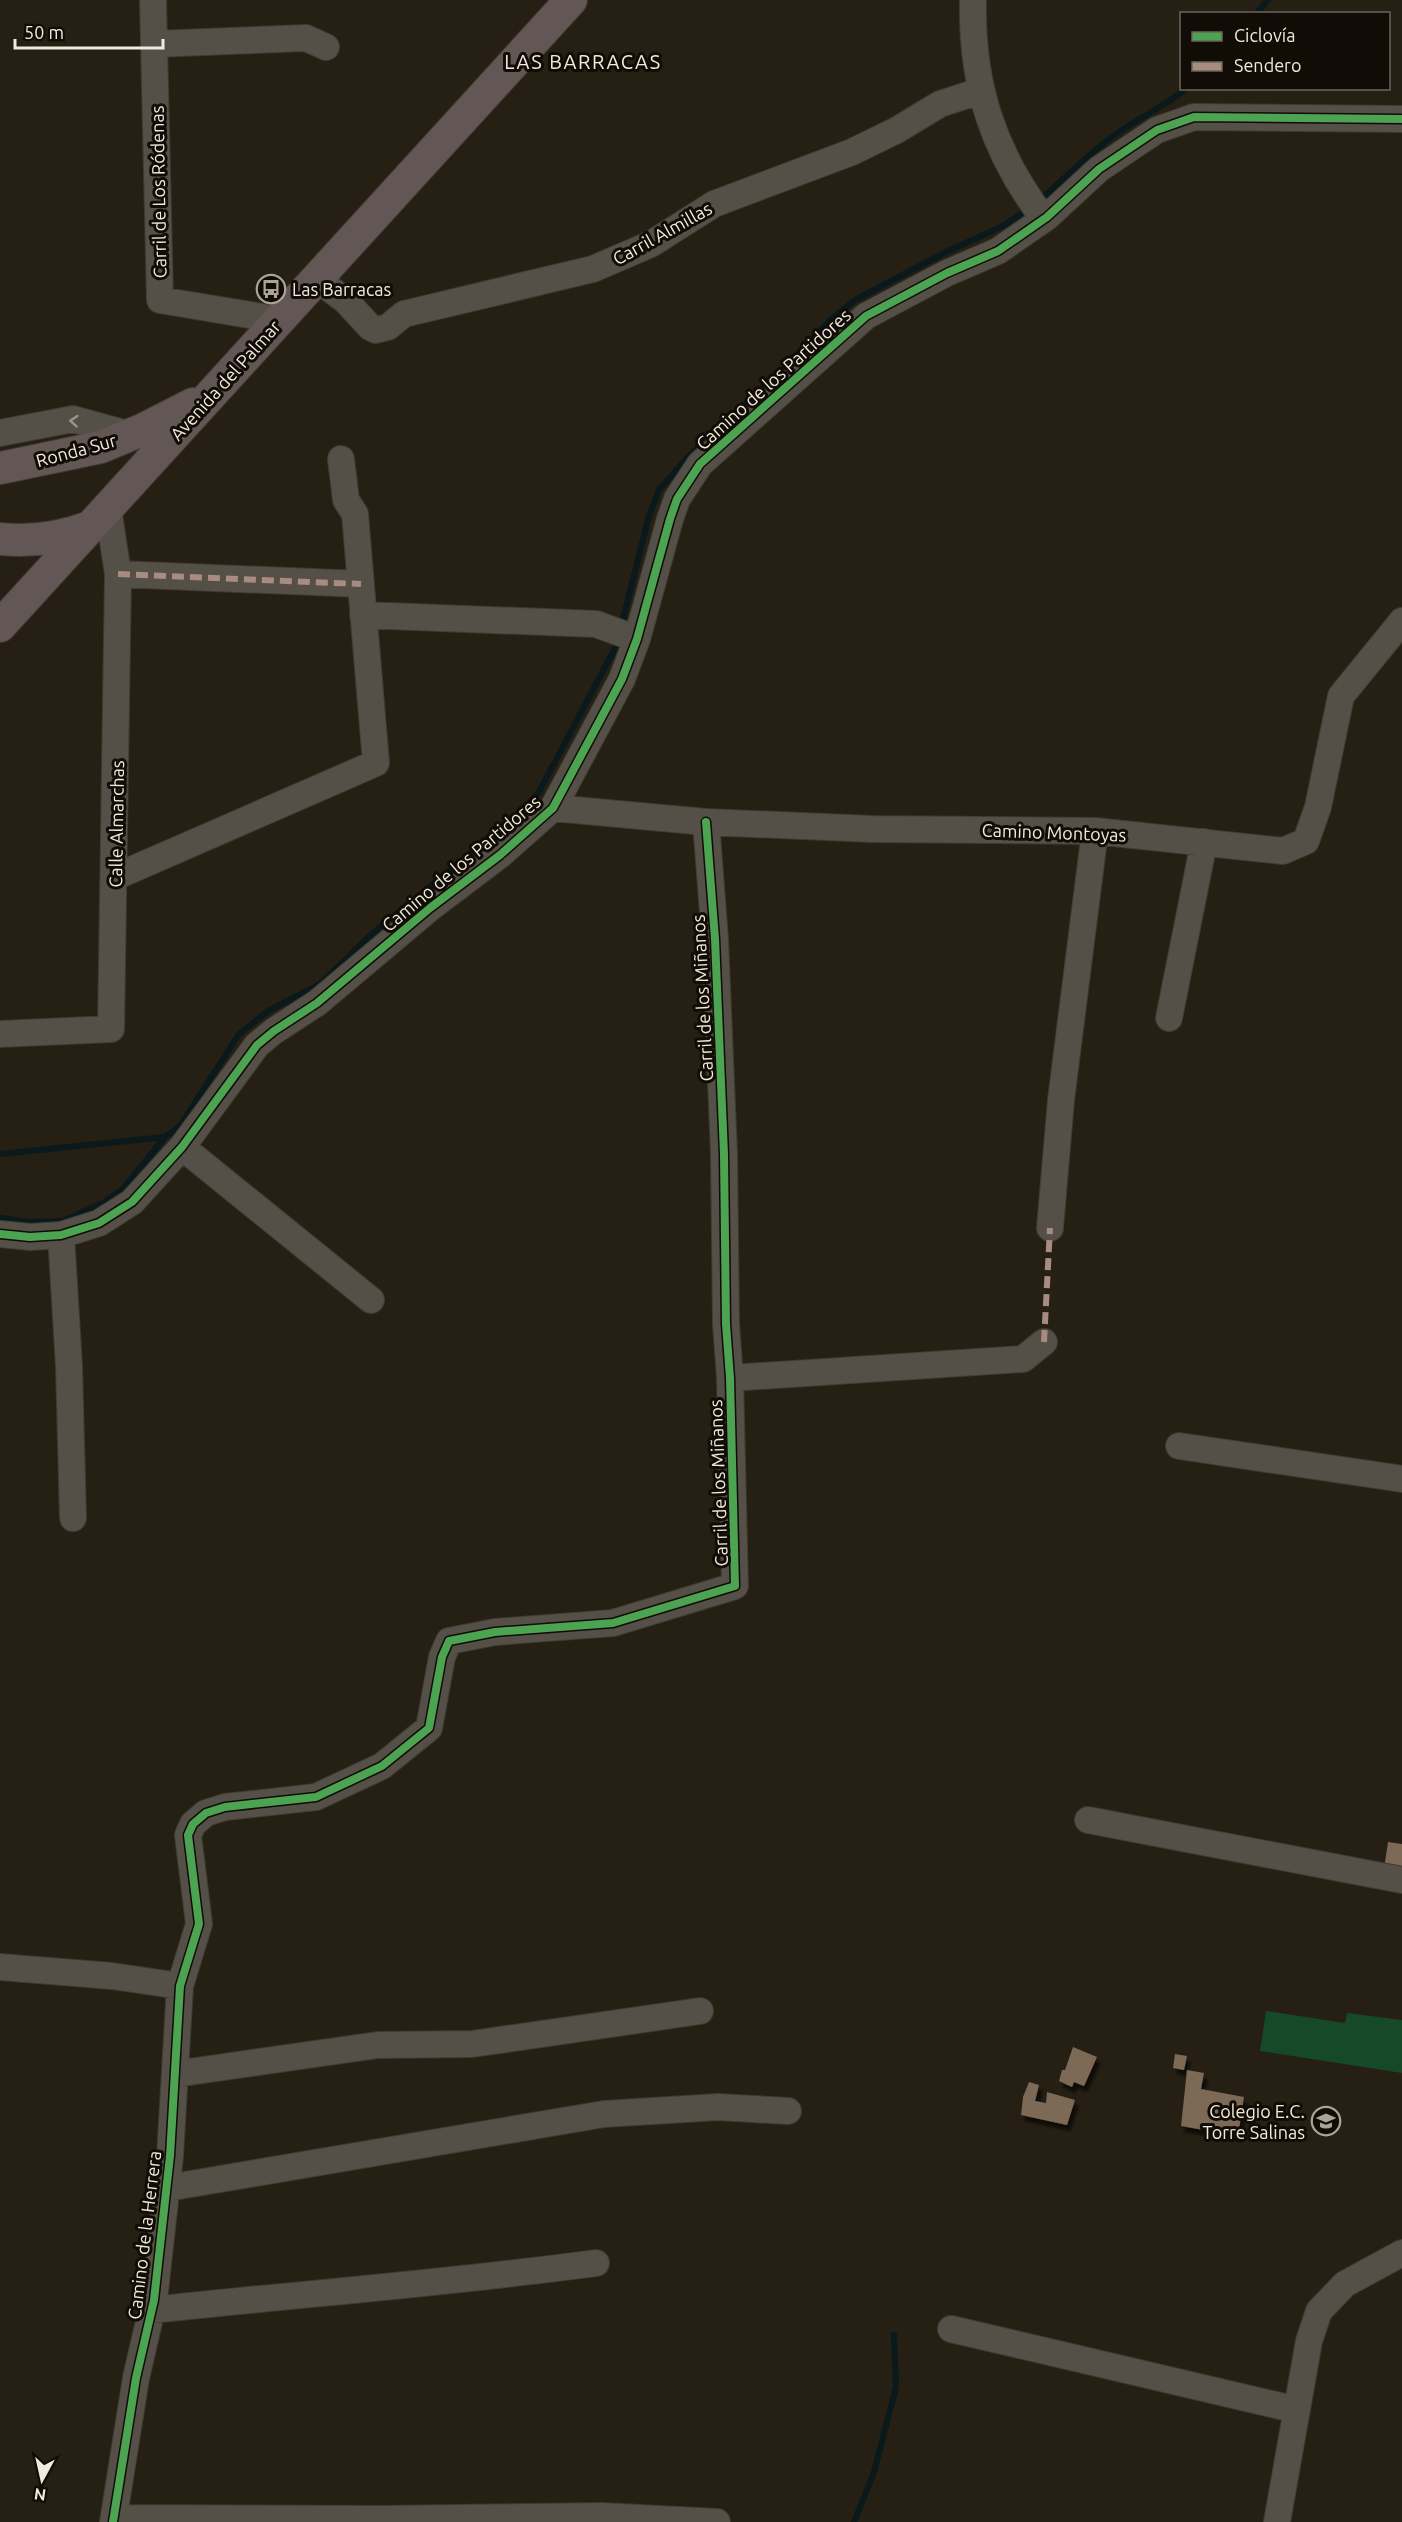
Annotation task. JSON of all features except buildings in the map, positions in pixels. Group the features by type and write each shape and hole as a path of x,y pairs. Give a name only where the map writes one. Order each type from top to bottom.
{"main road":[{"name":"Avenida del Palmar","path":"0,626 571,0"},
{"name":"Ronda Sur","path":"0,468 89,450 131,435 214,392"},
{"path":"0,539 46,539 63,536 99,517"}],"street":[{"name":"Carril de Los Ródenas","path":"153,0 160,300 280,320"},
{"path":"973,0 972,30 980,91 999,143 1020,188 1044,219"},
{"path":"154,44 306,38 326,47"},
{"name":"Carril Almillas","path":"317,279 346,301 370,327 376,330 388,327 404,314 593,269 651,244 714,204 852,152 897,130 940,104 980,91"},
{"name":"Camino de los Partidores","path":"0,1234 30,1237 61,1236 99,1222 132,1202 182,1148 257,1045 317,1003 430,908 526,833 553,808 622,679 637,639 677,499 700,464 866,316 947,273 998,251 1044,219 1099,169 1157,130 1194,117 1402,119"},
{"path":"0,433 73,419 131,435"},
{"path":"115,877 376,763 355,514 346,500 341,459"},
{"name":"Calle Almarchas","path":"0,1034 111,1029 118,574 99,517"},
{"path":"118,574 361,584"},
{"path":"363,615 596,624 637,639"},
{"name":"Camino Montoyas","path":"553,808 706,822 872,829 1095,831 1283,851 1306,841 1318,807 1341,696 1402,621"},
{"name":"Carril de los Miñanos","path":"180,1986 199,1924 188,1835 193,1824 206,1813 225,1807 316,1797 382,1766 429,1728 442,1657 449,1641 495,1632 613,1623 735,1586 730,1378 726,1324 723,1131 715,939 706,822"},
{"path":"1050,1228 1061,1100 1095,831"},
{"path":"1169,1018 1204,842"},
{"path":"182,1148 371,1300"},
{"path":"61,1236 69,1366 73,1518"},
{"path":"730,1378 1023,1359 1044,1342"},
{"path":"1179,1446 1402,1479"},
{"path":"1088,1820 1402,1880"},
{"path":"0,1967 112,1976 180,1986"},
{"name":"Camino de la Herrera","path":"113,2520 136,2378 152,2310 167,2188 180,1986"},
{"path":"175,2074 378,2045 472,2044 700,2012"},
{"path":"167,2188 604,2114 718,2107 788,2111"},
{"path":"1277,2522 1309,2341 1319,2311 1345,2284 1402,2253"},
{"path":"152,2310 308,2293 473,2279 596,2263"},
{"path":"951,2328 1296,2410"},
{"path":"113,2520 602,2516 717,2522"}],"green space":[{"path":"1266,2011 1345,2023 1347,2013 1402,2020 1402,2073 1260,2051"}],"waterway":[{"path":"1258,12 1268,0"},
{"path":"1038,202 1109,139 1184,90"},
{"path":"621,627 649,516 659,490 688,457 791,361 829,321 855,300 946,252 1003,226 1030,208"},
{"path":"0,1218 30,1222 63,1221 105,1202 123,1189 165,1137 180,1126 239,1034 268,1011 320,984 374,932 523,811 539,792 614,650 618,637"},
{"path":"0,1154 165,1137"},
{"path":"854,2522 874,2472 896,2387 894,2335"}],"marked path":[{"path":"118,574 361,584"},
{"path":"1044,1342 1050,1228"}],"cycle path":[{"path":"0,1234 30,1237 61,1235 99,1223 132,1202 182,1147 257,1045 317,1003 430,908 500,855 553,808 622,679 637,639 677,499 700,464 866,316 947,273 998,251 1047,217 1099,169 1157,130 1194,117 1402,119"},
{"path":"113,2522 136,2378 154,2300 170,2156 180,1986 199,1924 188,1835 193,1824 206,1813 225,1807 316,1797 382,1766 429,1728 442,1657 449,1641 495,1632 613,1623 735,1586 730,1378 726,1324 724,1154 715,939 706,822"}],"place":[{"name":"Las Barracas","path":"271,289"},
{"name":"Colegio E.C. Torre Salinas","path":"1326,2121"}],"district":[{"name":"LAS BARRACAS","path":"583,61"}]}
